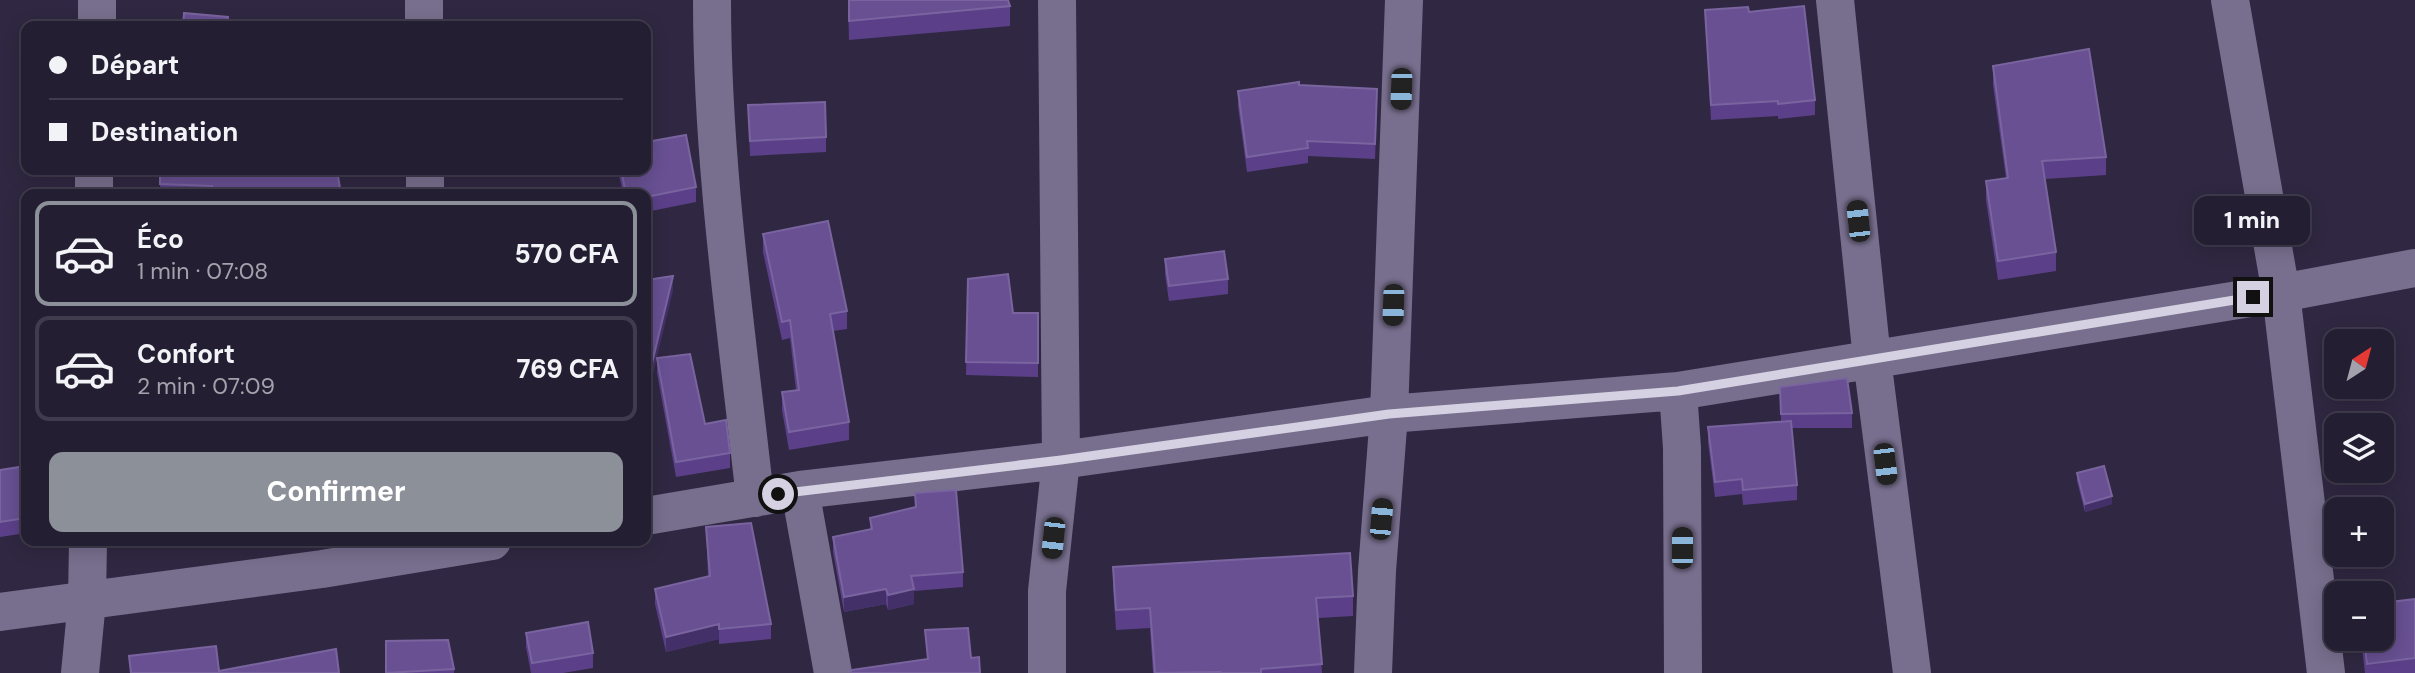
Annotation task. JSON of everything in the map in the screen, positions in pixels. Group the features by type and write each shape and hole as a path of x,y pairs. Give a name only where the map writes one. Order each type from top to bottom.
{"street":[{"path":"97,0 97,21"},
{"path":"424,0 424,21"},
{"path":"712,0 712,66 719,171 755,498"},
{"path":"1046,673 1047,590 1061,460 1057,0"},
{"path":"1373,673 1377,571 1389,414 1404,0"},
{"path":"1835,0 1872,359 1912,673"},
{"path":"2230,0 2281,293 2326,673"},
{"path":"651,515 800,490 1061,460 1389,414 1678,391 2281,293 2415,268"},
{"path":"1678,391 1682,448 1683,673"},
{"path":"800,490 833,673"},
{"path":"80,673 87,601 88,546"},
{"path":"0,612 322,569 428,546"}],"building":[{"path":"849,0 1008,0 1010,6 849,21"},
{"path":"1804,6 1815,100 1778,104 1778,101 1711,105 1705,10 1748,7 1749,12"},
{"path":"184,13 228,17 228,21 183,21"},
{"path":"2089,49 2106,157 2042,161 2056,252 1998,261 1986,181 2008,178 1993,66"},
{"path":"1299,82 1299,85 1377,89 1375,144 1307,141 1308,148 1247,157 1238,91"},
{"path":"825,102 826,137 750,141 748,105"},
{"path":"686,135 696,187 651,196 651,189 625,189 622,175 651,175 651,141"},
{"path":"160,175 338,175 340,189 212,189 212,186 160,184"},
{"path":"828,221 847,311 830,314 849,422 789,432 782,392 799,390 790,320 782,322 763,234"},
{"path":"1224,251 1228,279 1169,286 1165,259"},
{"path":"1008,274 1013,313 1038,313 1038,363 966,362 968,279"},
{"path":"673,276 651,367 651,279"},
{"path":"690,354 705,424 726,420 730,453 676,462 657,358"},
{"path":"1847,378 1852,413 1781,414 1780,387"},
{"path":"1791,421 1797,485 1743,490 1742,479 1715,482 1708,427"},
{"path":"2104,466 2112,496 2085,504 2077,473"},
{"path":"21,467 21,519 0,522 0,470"},
{"path":"956,490 963,572 911,576 914,589 888,595 886,589 844,597 833,537 872,529 870,518 916,507 915,493"},
{"path":"751,523 771,624 719,629 719,624 666,637 655,589 710,576 706,527"},
{"path":"1350,553 1353,596 1316,598 1322,664 1261,669 1261,673 1155,673 1150,608 1116,610 1113,567"},
{"path":"2415,599 2415,658 2367,664 2365,651 2394,651 2394,602"},
{"path":"588,622 593,653 532,663 526,633"},
{"path":"968,628 971,658 979,657 980,673 851,673 851,670 928,659 925,630"},
{"path":"448,640 454,669 386,673 386,641"},
{"path":"216,646 219,671 336,649 339,673 131,673 129,656"}],"route":[{"path":"778,494 1061,460 1389,414 1678,391 2253,297"}]}
